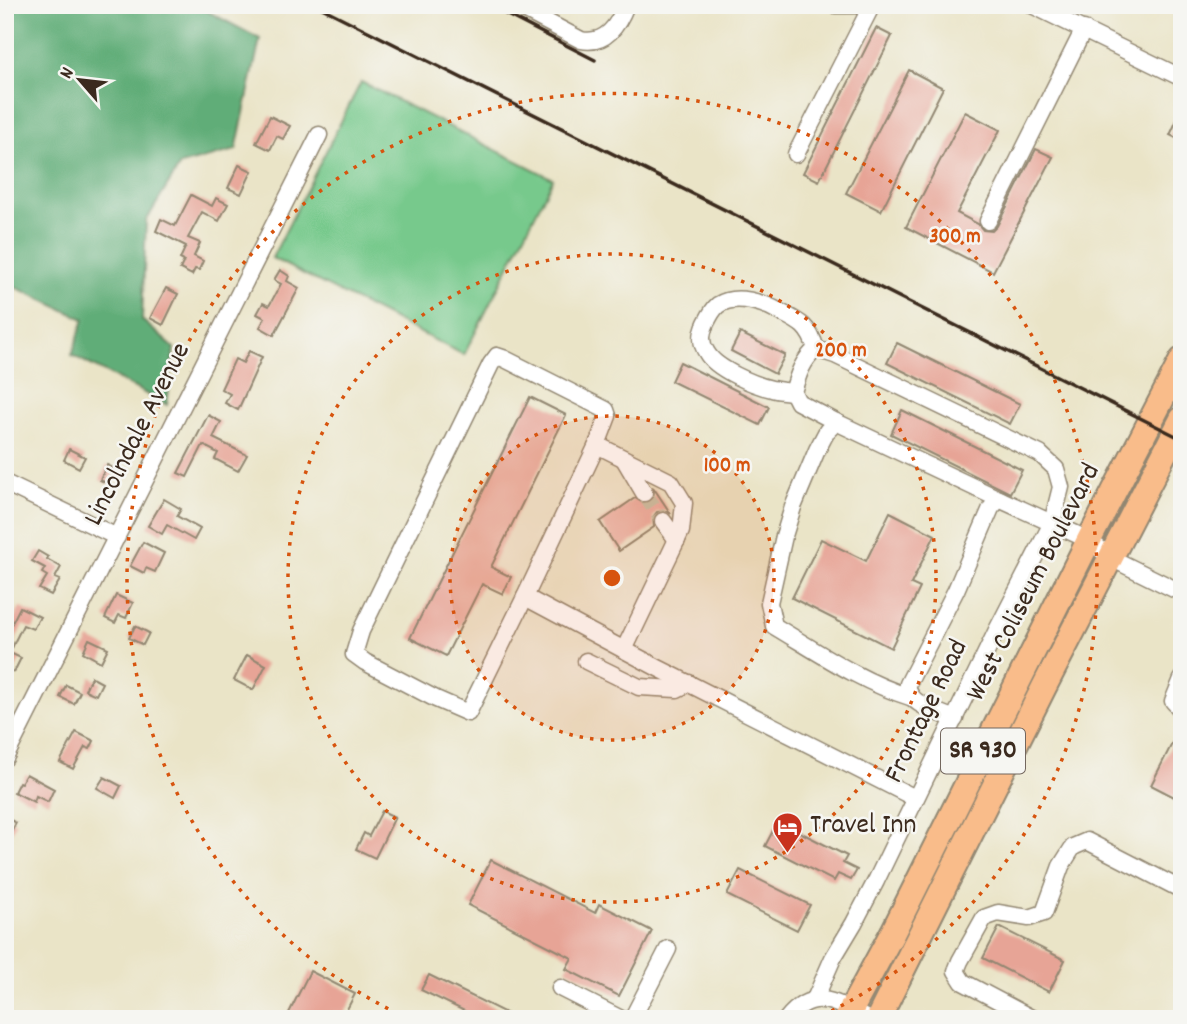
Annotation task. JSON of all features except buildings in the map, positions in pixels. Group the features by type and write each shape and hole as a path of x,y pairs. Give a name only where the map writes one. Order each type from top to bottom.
{"highway":[{"name":"West Coliseum Boulevard","path":"854,1016 892,932 1182,360"},
{"name":"West Coliseum Boulevard","path":"878,1019 1182,419"}],"street":[{"path":"514,5 581,40 588,41 606,36 618,23 626,5"},
{"path":"835,5 861,5"},
{"path":"796,154 872,5"},
{"path":"1032,5 1182,78"},
{"path":"988,221 1084,29"},
{"name":"Lincolndale Avenue","path":"5,758 319,135"},
{"path":"793,392 773,390 740,377 708,356 702,342 702,331 719,305 745,300 766,304 797,321 812,334 816,349 800,367 793,392 798,402 1089,540 1111,558 1182,593"},
{"name":"Frontage Road","path":"815,999 833,958 892,849 996,632 1052,523 1061,487 1056,469 1040,454 835,355 816,349"},
{"path":"496,356 556,383 606,410 608,416 597,446 525,597 468,713 354,654 361,631 496,356"},
{"path":"836,422 827,431 817,450 784,536 769,603 774,626 861,677 955,719"},
{"path":"597,446 671,482 684,503 681,531 677,541 624,650"},
{"path":"624,459 644,493"},
{"path":"5,483 117,537"},
{"path":"910,697 908,684 956,590 991,508 1001,500"},
{"path":"663,521 677,541"},
{"path":"525,597 915,798"},
{"path":"586,661 639,687 677,689 689,683"},
{"path":"1182,679 1173,701 1182,711"},
{"path":"1033,1019 963,982 956,971 984,918 998,913 1029,918 1044,913 1061,866 1073,847 1087,841 1182,890"},
{"path":"632,1019 668,949"},
{"path":"560,988 621,1019"},
{"path":"787,1019 800,1005 815,999 830,1002 854,1016"}],"green space":[{"path":"5,5 196,5 260,39 236,150 180,165 146,221 142,320 174,348 167,405 72,355 84,319 15,287 5,307"},
{"path":"361,82 553,179 464,355 272,258"}],"tunnel":[{"path":"644,493 663,521"}],"railway":[{"path":"316,5 1182,439"},
{"path":"488,5 595,60"}],"place":[{"name":"Travel Inn","path":"787,854"}]}
